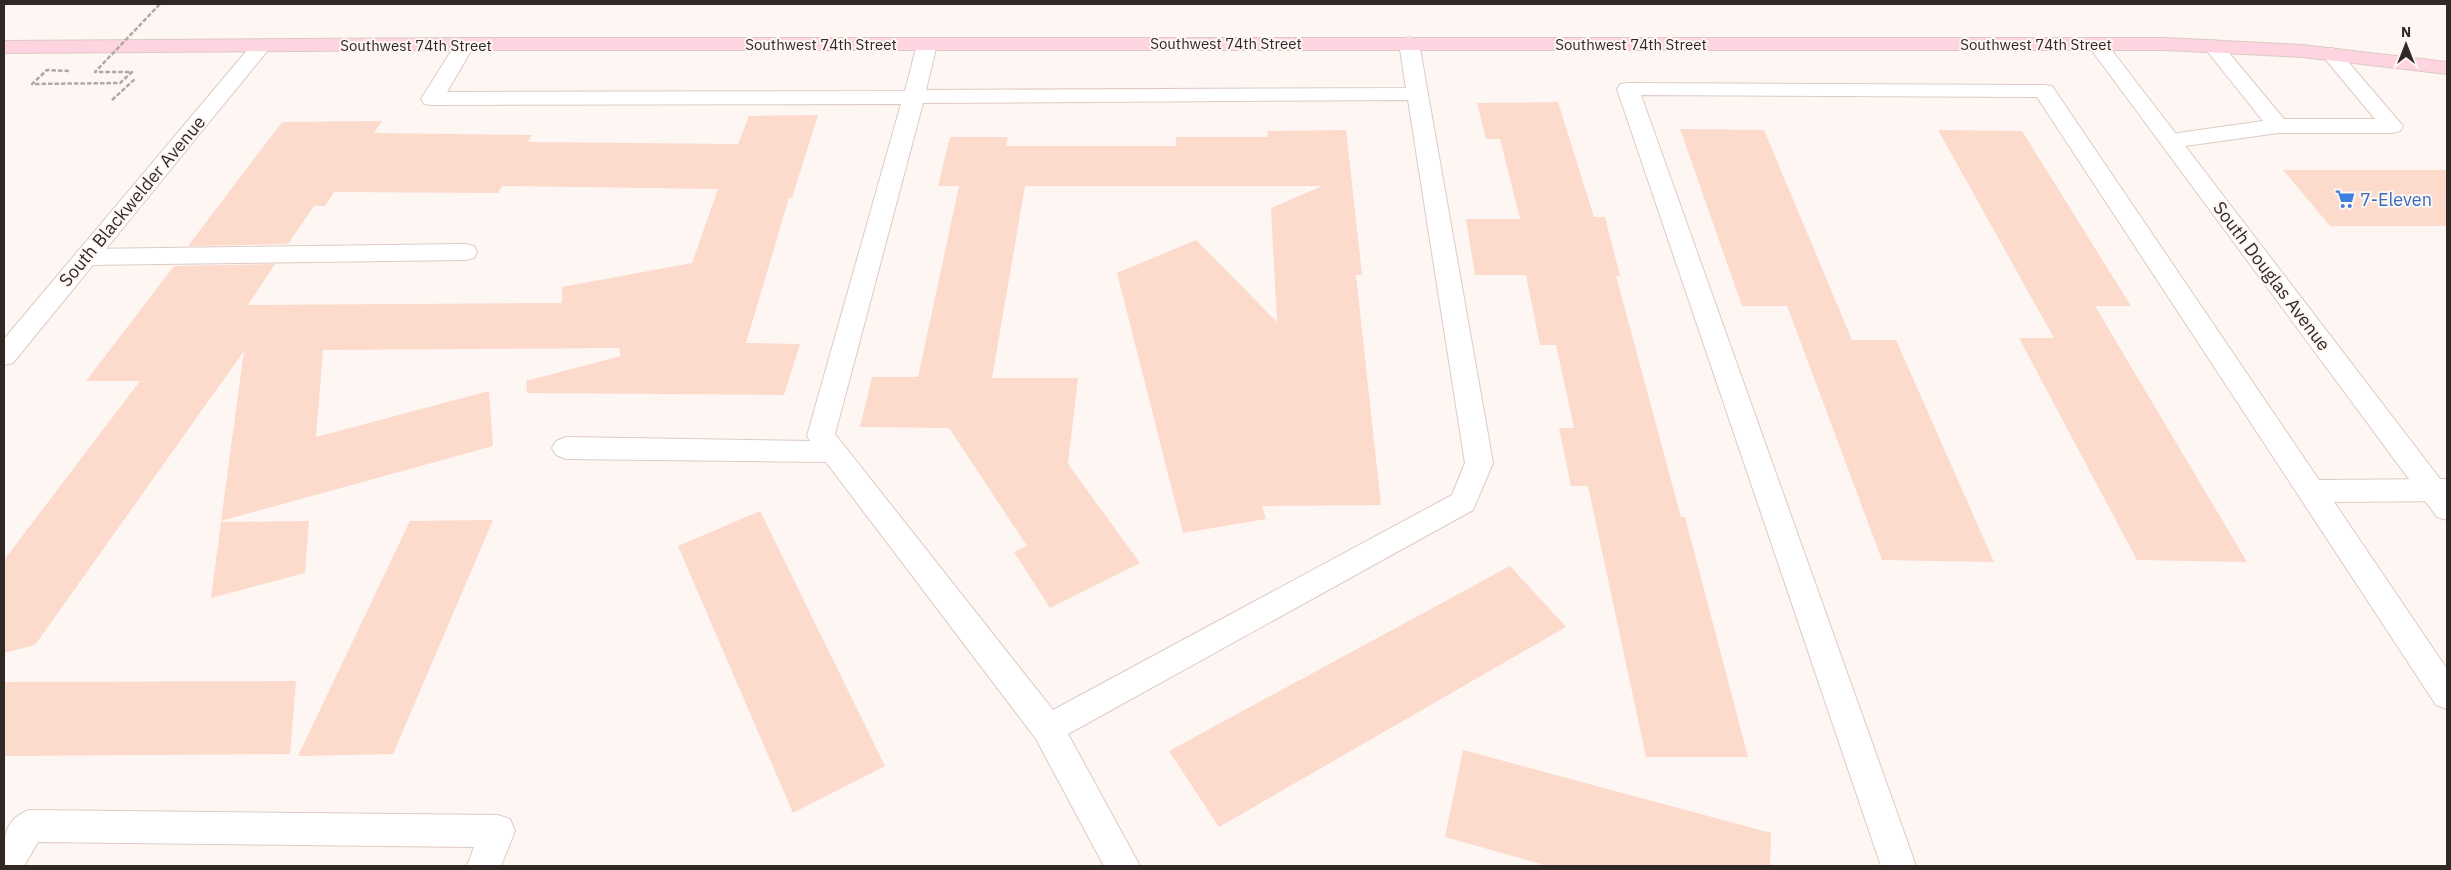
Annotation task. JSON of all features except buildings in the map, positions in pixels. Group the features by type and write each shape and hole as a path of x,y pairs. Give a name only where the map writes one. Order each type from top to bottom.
{"main road":[{"name":"Southwest 74th Street","path":"4,47 465,44 2097,44 2213,46 2331,54 2447,68"}],"street":[{"path":"1048,729 1463,502 1479,463 1409,43"},
{"path":"465,44 432,99 1418,94"},
{"path":"927,44 821,436 1048,729 1123,866"},
{"name":"South Douglas Avenue","path":"2097,44 2443,496"},
{"name":"South Blackwelder Avenue","path":"4,356 260,46"},
{"path":"2213,46 2278,126"},
{"path":"2171,141 2278,126 2392,126 2331,54"},
{"path":"1898,866 1628,89 2044,91 2447,695"},
{"path":"86,257 465,252"},
{"path":"566,448 835,452"},
{"path":"2311,491 2443,496"},
{"path":"4,866 29,826 498,831 484,866"}],"path":[{"path":"69,71 47,70 32,84 120,82 132,72 95,72 160,4"}],"place":[{"name":"7-Eleven","path":"2345,199"}]}
